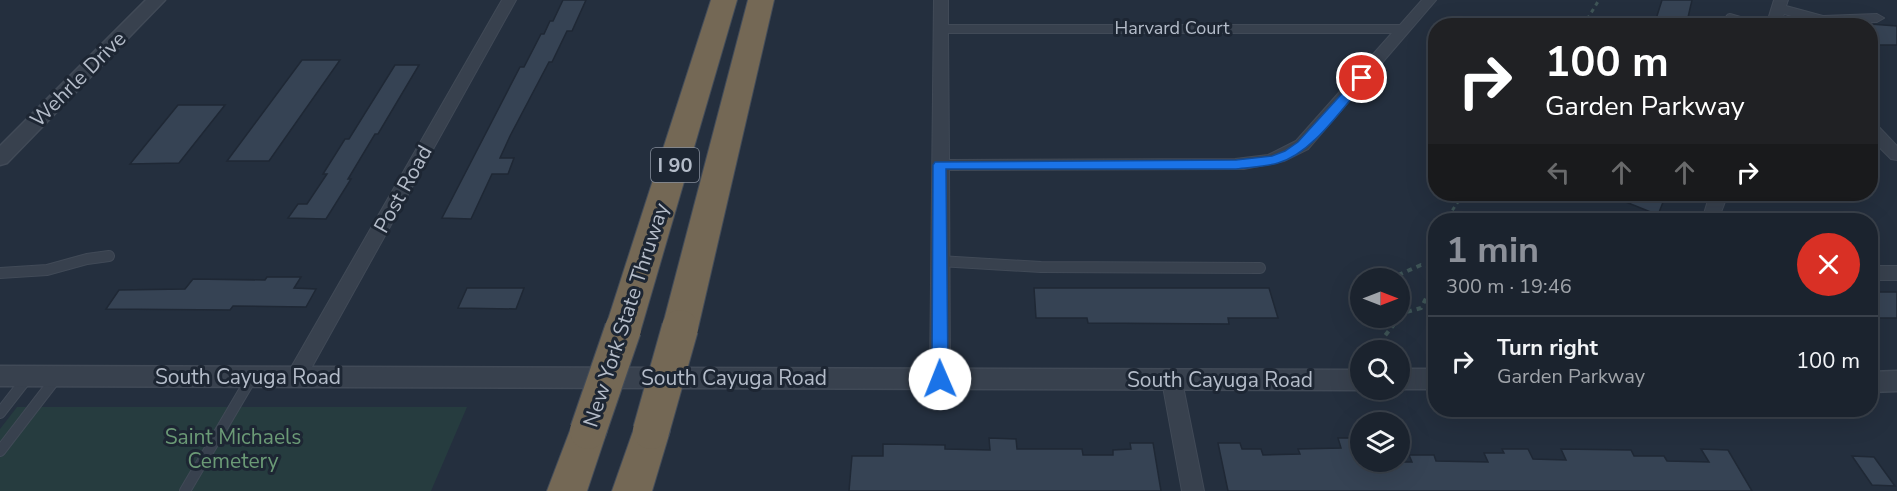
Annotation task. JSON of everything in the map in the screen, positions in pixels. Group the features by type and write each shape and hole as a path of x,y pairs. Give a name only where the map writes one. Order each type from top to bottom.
{"highway":[{"name":"New York State Thruway","path":"567,491 623,329 724,0"},
{"name":"I 90","path":"632,491 680,328 761,0"}],"street":[{"name":"Wehrle Drive","path":"0,158 156,0"},
{"name":"Post Road","path":"297,377 509,0"},
{"path":"940,379 941,0"},
{"path":"940,165 1245,164 1274,160 1302,145 1429,0"},
{"path":"1780,4 1818,18"},
{"name":"Harvard Court","path":"940,29 1404,29"},
{"path":"1878,136 1897,155"},
{"path":"1878,273 1897,273"},
{"name":"South Cayuga Road","path":"0,376 1350,380"},
{"path":"1410,380 1428,379"},
{"path":"1172,381 1193,491"},
{"path":"1878,382 1897,381"}],"lane":[{"path":"0,273 53,269 90,256 109,256"},
{"path":"939,261 1041,267 1260,268"},
{"path":"0,413 28,376"},
{"path":"0,451 57,376"},
{"path":"185,491 252,377"}],"path":[{"path":"1588,18 1599,0"},
{"path":"1410,270 1421,265 1428,266"},
{"path":"1410,310 1421,308 1428,295"},
{"path":"1382,340 1391,328"}],"green space":[{"name":"Saint Michaels Cemetery","path":"17,407 467,407 431,491 0,491 0,429"}],"building":[{"path":"563,0 586,0 572,31 567,31 552,62 549,62 500,158 514,158 508,174 492,174 471,219 442,218 520,67 524,67 541,34 544,34 550,21 553,21"},
{"path":"1662,0 1692,0 1688,18 1656,18"},
{"path":"1878,25 1897,26 1897,45 1878,45"},
{"path":"302,60 340,60 269,161 227,161"},
{"path":"395,65 419,65 378,134 375,134 326,219 288,218 298,204 307,204 327,174 323,174 345,139 349,139"},
{"path":"178,105 225,105 179,163 130,164"},
{"path":"1623,201 1663,201 1659,213 1653,213"},
{"path":"267,277 301,277 294,288 316,289 306,307 233,306 230,310 106,309 119,290 185,289 193,279 265,280"},
{"path":"467,288 524,288 516,309 458,308"},
{"path":"1034,288 1269,288 1278,318 1228,318 1229,324 1088,323 1087,318 1036,318"},
{"path":"1878,292 1897,292 1897,318 1878,318"},
{"path":"989,438 1016,439 1017,449 1082,449 1083,455 1113,455 1113,450 1131,449 1130,443 1153,443 1161,491 849,491 852,456 883,456 883,444 945,445 945,449 990,450"},
{"path":"1338,438 1350,438 1350,472 1410,472 1410,462 1412,462 1410,455 1434,455 1436,461 1488,462 1484,453 1504,453 1502,449 1528,449 1533,459 1566,460 1561,449 1631,450 1634,456 1664,456 1667,461 1709,462 1701,449 1728,450 1752,491 1228,491 1218,443 1240,443 1242,449 1261,449 1263,455 1300,454 1298,449 1341,448"},
{"path":"1852,456 1874,457 1895,486 1872,485"}],"route":[{"path":"940,379 940,165 1254,164 1274,160 1302,145 1362,78"}]}
